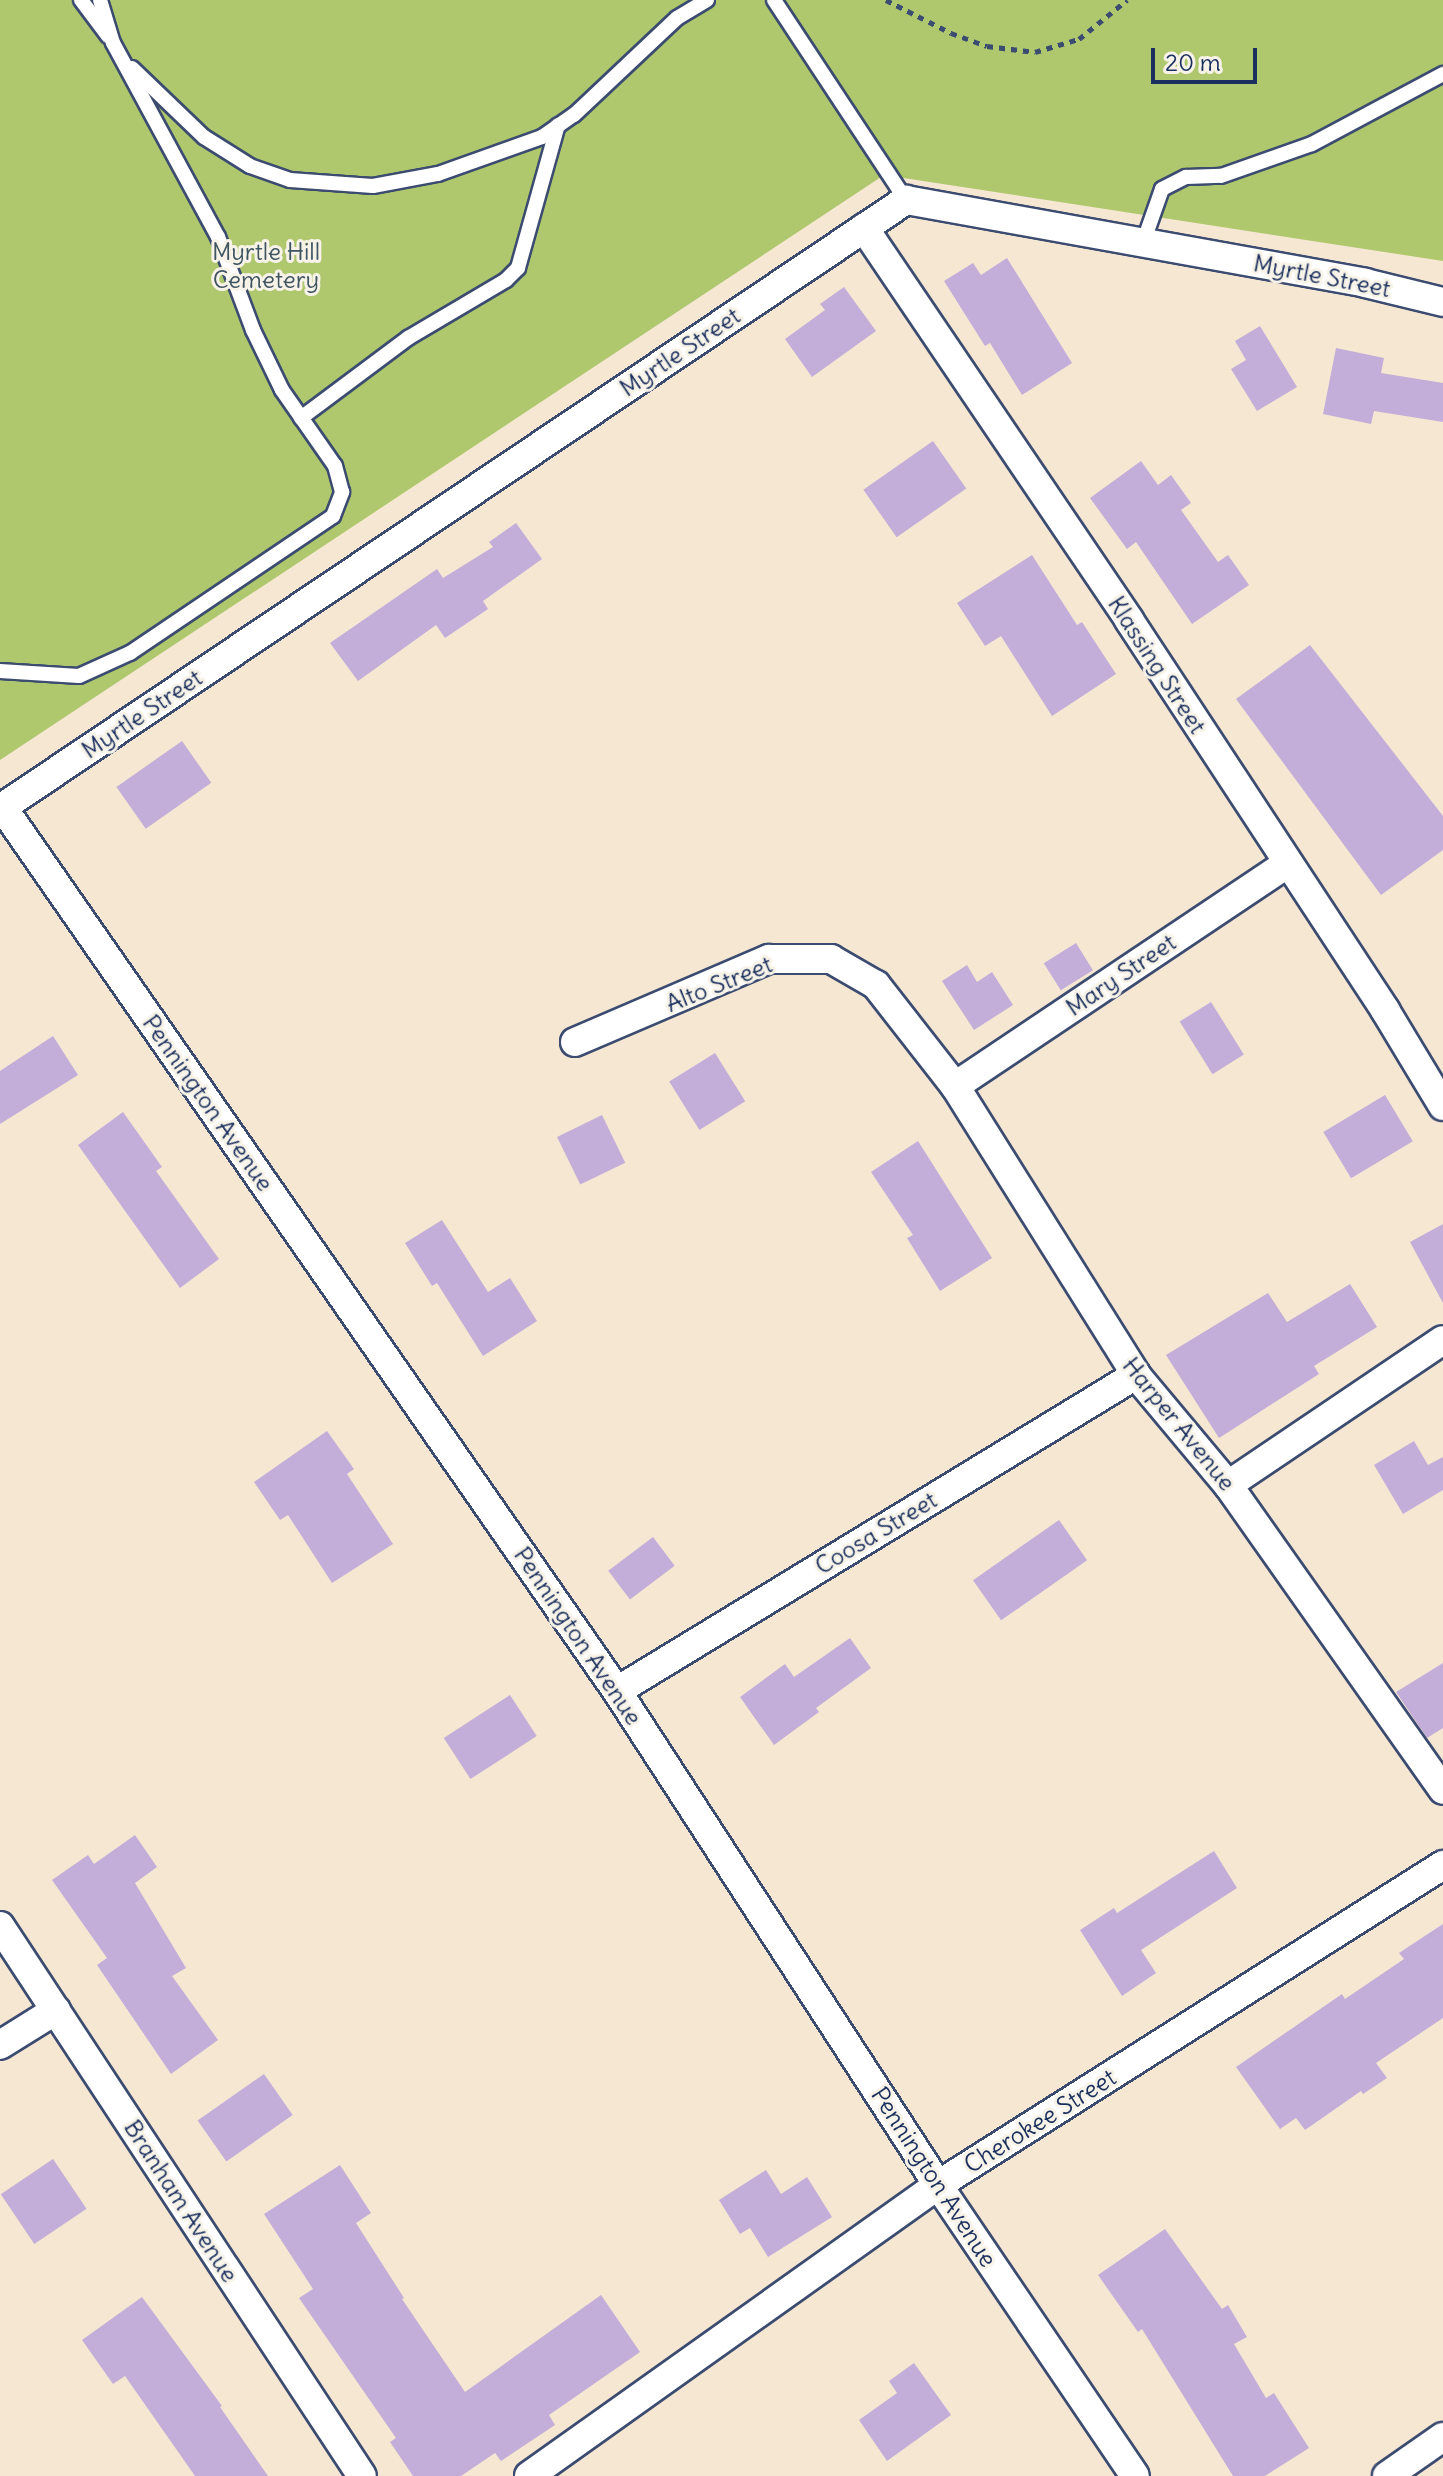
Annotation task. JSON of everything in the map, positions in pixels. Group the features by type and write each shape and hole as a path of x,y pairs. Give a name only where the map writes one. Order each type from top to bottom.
{"street":[{"name":"Myrtle Street","path":"2,808 906,200 1365,283 1443,302"},
{"name":"Klassing Street","path":"864,228 1129,620 1286,864 1385,1010 1443,1106"},
{"name":"Pennington Avenue","path":"2,808 617,1691 938,2185 1135,2476"},
{"name":"Mary Street","path":"955,1086 1286,864"},
{"name":"Alto Street","path":"575,1042 769,959 831,959 876,985 927,1049"},
{"name":"Harper Avenue","path":"927,1049 955,1086 1136,1375 1228,1485 1443,1790"},
{"path":"1228,1485 1443,1340"},
{"name":"Coosa Street","path":"617,1691 1136,1375"},
{"name":"Cherokee Street","path":"529,2476 938,2185 1443,1865"},
{"name":"Branham Avenue","path":"0,1926 362,2476"},
{"path":"0,2045 56,2010"},
{"path":"1387,2476 1443,2437"}],"lane":[{"path":"81,0 136,73 204,137 250,166 290,180 373,186 438,174 542,137 677,18 707,0"},
{"path":"0,671 79,676 130,653 333,516 342,492 335,466 282,390 253,330 218,237 113,43 100,0"},
{"path":"774,0 906,200"},
{"path":"1143,243 1162,189 1186,177 1221,176 1312,144 1443,74"},
{"path":"301,418 408,338 506,280 518,268 558,125"}],"path":[{"path":"886,0 951,33 987,46 1035,52 1079,39 1127,0"}],"green space":[{"name":"Myrtle Hill Cemetery","path":"0,0 1443,0 1443,261 884,175 0,760"}],"building":[{"path":"1007,258 1072,363 1022,395 990,343 985,346 944,281 973,263 981,275"},
{"path":"844,287 876,331 812,377 785,339 825,310 820,304"},
{"path":"1260,326 1297,387 1257,411 1231,369 1246,360 1235,341"},
{"path":"1336,348 1384,358 1381,373 1443,383 1443,422 1374,411 1371,424 1323,414"},
{"path":"933,441 966,489 897,537 863,490"},
{"path":"1141,461 1158,485 1171,475 1191,503 1181,510 1218,562 1228,555 1249,585 1192,624 1136,542 1127,549 1090,498"},
{"path":"516,523 542,559 483,601 488,609 445,638 436,625 358,681 330,643 437,569 443,578 493,547 489,542"},
{"path":"1032,555 1077,625 1082,622 1116,674 1052,716 1001,636 985,646 957,603"},
{"path":"1310,645 1443,816 1443,850 1381,895 1236,699"},
{"path":"182,741 211,783 146,829 116,787"},
{"path":"1076,943 1093,970 1061,990 1044,963"},
{"path":"967,965 977,982 992,972 1013,1005 974,1030 942,981"},
{"path":"1211,1002 1244,1055 1212,1074 1180,1022"},
{"path":"53,1036 78,1075 0,1124 0,1071"},
{"path":"715,1053 745,1101 699,1130 669,1082"},
{"path":"1385,1095 1413,1141 1351,1178 1323,1132"},
{"path":"123,1112 162,1167 156,1171 219,1259 180,1288 78,1145"},
{"path":"602,1115 625,1163 580,1185 557,1137"},
{"path":"918,1141 992,1258 940,1291 907,1238 913,1235 871,1172"},
{"path":"442,1220 488,1292 510,1278 537,1321 483,1356 437,1283 432,1286 405,1243"},
{"path":"1443,1224 1443,1303 1410,1242"},
{"path":"1350,1284 1377,1327 1314,1366 1319,1374 1219,1438 1166,1355 1268,1293 1287,1322"},
{"path":"327,1431 354,1469 347,1474 393,1544 332,1583 288,1515 280,1520 254,1482"},
{"path":"1414,1441 1428,1465 1443,1457 1443,1490 1403,1514 1374,1465"},
{"path":"1059,1520 1087,1560 1001,1620 973,1580"},
{"path":"653,1537 675,1566 630,1599 608,1571"},
{"path":"850,1638 871,1668 816,1708 819,1712 774,1745 740,1697 785,1664 794,1677"},
{"path":"1443,1663 1443,1728 1427,1738 1396,1692"},
{"path":"510,1695 537,1736 470,1779 444,1738"},
{"path":"135,1835 157,1867 135,1883 186,1968 172,1976 218,2040 171,2074 97,1965 107,1958 52,1880 88,1855 94,1864"},
{"path":"1214,1851 1237,1888 1141,1950 1156,1973 1122,1996 1080,1930 1114,1908 1117,1913"},
{"path":"1443,1924 1443,2018 1376,2063 1387,2078 1363,2094 1361,2091 1305,2130 1296,2118 1280,2129 1236,2067 1342,1994 1345,1999 1404,1959 1399,1953"},
{"path":"264,2074 293,2115 226,2161 198,2120"},
{"path":"53,2159 87,2209 34,2244 1,2194"},
{"path":"340,2165 371,2213 356,2223 402,2299 465,2392 601,2295 640,2352 549,2415 555,2425 501,2461 495,2453 461,2476 413,2476 390,2442 396,2438 299,2298 313,2289 264,2214"},
{"path":"766,2170 781,2194 807,2177 832,2217 768,2257 750,2228 740,2234 719,2200"},
{"path":"1165,2229 1222,2309 1228,2305 1247,2337 1234,2344 1266,2398 1274,2393 1309,2448 1265,2476 1233,2476 1142,2329 1138,2332 1098,2275"},
{"path":"142,2297 222,2406 268,2476 195,2476 125,2376 113,2384 82,2340"},
{"path":"914,2363 951,2415 887,2461 859,2420 897,2393 889,2381"}]}
